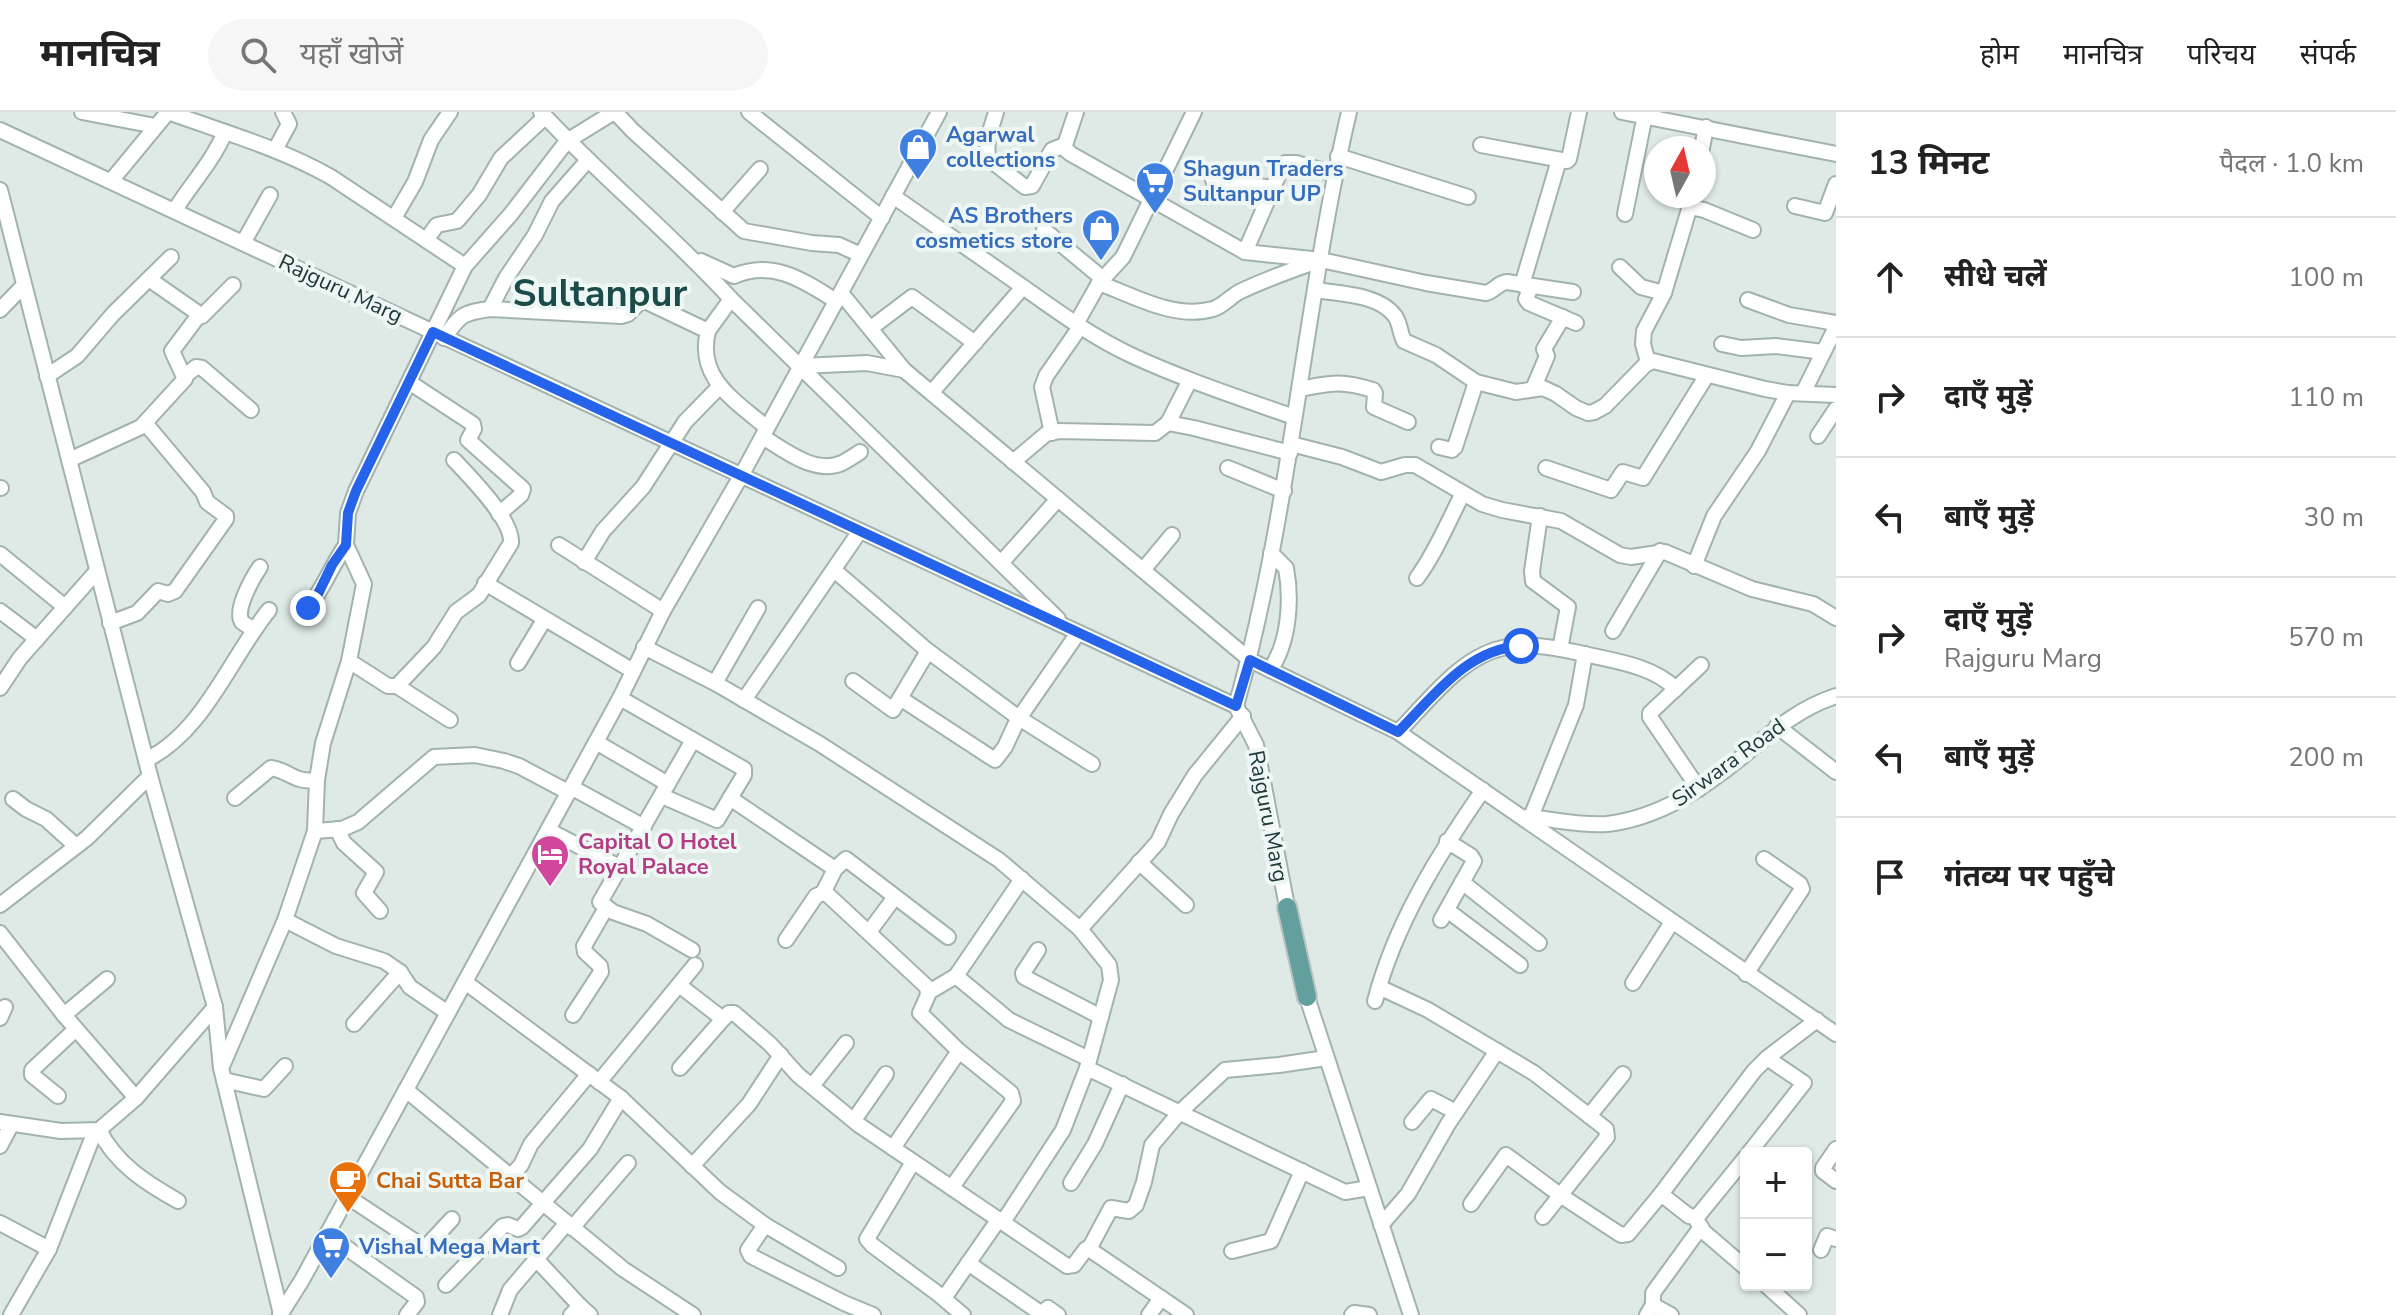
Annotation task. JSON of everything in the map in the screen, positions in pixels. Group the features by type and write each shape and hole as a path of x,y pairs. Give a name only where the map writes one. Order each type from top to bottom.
{"main road":[{"path":"1287,907 1307,997"}],"street":[{"path":"82,112 155,126"},
{"path":"111,181 168,112 275,150 331,177 465,266"},
{"path":"275,150 289,124 283,112"},
{"path":"394,218 415,182 431,140 450,112"},
{"path":"223,1074 285,920 315,831 317,780 323,743 349,661 364,584 346,545 348,513 409,382 438,335 465,266 511,214 567,141 615,112 741,228 750,232 839,245 861,255"},
{"path":"280,1314 348,1197 620,698 663,611 741,476 939,112"},
{"path":"996,112 987,155 1025,187 1032,186 1052,150 1065,145"},
{"path":"1076,112 1065,145 1071,154 1245,252 1321,260 1486,293 1502,282 1573,292"},
{"path":"1052,433 1042,387 1046,376 1078,326 1101,280 1123,257 1194,112"},
{"path":"1080,929 1158,842 1195,775 1240,711 1284,491 1334,174 1349,112"},
{"path":"1481,145 1567,161 1579,112"},
{"path":"1622,112 1652,115 1836,154"},
{"path":"754,113 882,218"},
{"path":"426,240 437,225 457,221 479,195 501,158 543,114 567,141 694,257 731,299 1072,630 995,760 900,698"},
{"path":"1625,214 1652,115"},
{"path":"1704,136 1706,127"},
{"name":"Rajguru Marg","path":"0,130 1240,711 1256,745 1287,907"},
{"path":"175,210 215,153 225,132"},
{"path":"1338,156 1468,197"},
{"path":"490,309 552,201 588,160"},
{"path":"1533,389 1547,356 1544,349 1570,320 1526,299 1526,286 1559,160"},
{"path":"1245,252 1285,163 1296,163 1334,174"},
{"path":"722,212 760,169"},
{"path":"1213,180 1273,188"},
{"path":"1795,206 1825,213 1836,184"},
{"path":"0,190 150,776 215,1007 223,1074 280,1314"},
{"path":"243,243 270,195"},
{"path":"893,196 1078,326 1131,355 1190,380 1294,417"},
{"path":"1648,362 1643,344 1644,331 1664,293 1689,208"},
{"path":"1701,208 1753,230"},
{"path":"1044,230 1101,280 1169,309 1207,311 1270,278 1321,260"},
{"path":"47,376 77,356 113,314 171,257"},
{"path":"694,257 734,276 749,271 783,272 839,297 871,328 904,370 1250,660 1398,732 1526,817 1746,974 1836,1034"},
{"path":"1620,267 1641,287 1664,293"},
{"path":"1371,301 1376,272"},
{"path":"149,279 199,315 205,315 233,285"},
{"path":"2,303 24,285"},
{"path":"932,392 1023,287"},
{"path":"1316,290 1371,301 1396,317 1404,341 1436,355 1476,382 1516,392 1539,388 1549,390 1581,411 1594,412 1605,406 1648,362 1653,361 1795,393 1836,395"},
{"path":"871,328 912,297 975,343"},
{"path":"731,299 708,331 705,343 707,364 720,386 765,432 795,457 817,464 841,464 860,452"},
{"path":"1694,566 1714,516 1823,352 1836,325 1789,315 1748,300"},
{"path":"438,335 469,312 490,309 621,316 628,314 640,302 647,302 708,331"},
{"path":"185,376 172,351 199,315"},
{"path":"1722,344 1741,348 1776,346 1823,352"},
{"path":"801,366 867,363 904,370"},
{"path":"69,460 146,424 196,367 202,368 251,410"},
{"path":"1546,468 1611,490 1623,472 1643,478 1707,375"},
{"path":"1013,462 1046,434 1155,433 1168,423 1190,380"},
{"path":"409,382 473,424 474,429 468,440 523,489 521,495 499,514"},
{"path":"1439,447 1452,450 1455,447 1476,382"},
{"path":"1299,389 1350,383 1373,390 1374,407 1408,422"},
{"path":"584,562 603,531 643,487 691,415 720,386"},
{"path":"1818,436 1836,409"},
{"path":"1168,423 1342,457 1381,472 1415,465 1482,504 1561,521 1626,557 1660,551 1673,554 1694,566 1752,589 1813,604 1836,618"},
{"path":"110,623 137,613 158,591 168,594 175,591 226,519 207,502 203,492 146,424"},
{"path":"397,686 434,647 456,612 475,599 512,539 481,489 454,460"},
{"path":"1228,468 1284,491"},
{"path":"1417,578 1432,557 1463,493"},
{"path":"1001,563 1058,499"},
{"path":"1540,516 1533,581 1568,607 1560,649"},
{"path":"744,700 860,531"},
{"path":"1143,570 1172,535"},
{"path":"308,608 346,545"},
{"path":"559,545 663,611"},
{"path":"1613,631 1660,551"},
{"path":"1270,670 1280,651 1288,612 1286,568 1271,553"},
{"path":"0,554 65,607"},
{"path":"253,629 243,623 241,616 246,593 260,567"},
{"path":"834,570 928,651 1019,718 1092,764"},
{"path":"1,685 15,664 97,571"},
{"path":"485,583 633,671"},
{"path":"715,683 758,608"},
{"path":"146,760 164,750 194,720 253,629 269,610"},
{"path":"0,611 37,639"},
{"path":"518,663 544,620"},
{"path":"644,647 715,683 820,744 999,860 1080,929 1109,965 1111,980 1088,1064 1063,1130 944,1298"},
{"path":"1398,732 1452,677 1478,657 1509,647 1560,649 1641,667 1676,689"},
{"path":"853,681 890,709 895,709 928,651"},
{"path":"1526,817 1576,705 1585,654"},
{"path":"349,661 388,686 397,686 450,720"},
{"path":"1699,789 1650,717 1651,711 1701,665"},
{"name":"Sirwara Road","path":"1526,817 1607,824 1656,812 1699,789 1777,726 1813,704 1836,696"},
{"path":"596,742 715,821 744,775 744,769 620,698"},
{"path":"1777,726 1836,772"},
{"path":"692,950 647,924 606,908 601,904 601,899 693,740"},
{"path":"315,831 337,829 358,822 434,757 475,755 519,766 644,827"},
{"path":"235,798 271,768 280,769 300,781 317,780"},
{"path":"0,905 76,846 150,776"},
{"path":"1483,790 1428,874 1391,950 1377,994 1428,1010 1534,1073 1606,1129 1607,1137 1543,1217"},
{"path":"730,798 835,869"},
{"path":"13,799 46,819 76,846"},
{"path":"337,829 344,843 376,872 364,893 380,911"},
{"path":"548,830 621,868"},
{"path":"1447,841 1474,858 1444,915 1520,965"},
{"path":"786,940 816,896 823,893 835,869 846,859 948,937"},
{"path":"1746,974 1802,889 1800,884 1764,859"},
{"path":"1139,862 1186,905"},
{"path":"952,1187 1013,1097 920,1013 929,992 956,976 1022,879"},
{"path":"1462,882 1539,943"},
{"path":"823,893 869,932 929,992"},
{"path":"869,932 895,897"},
{"path":"573,1015 601,972 600,966 585,952 584,946 606,908"},
{"path":"285,920 336,946 378,958 400,972 410,987 448,1013"},
{"path":"1633,983 1672,922"},
{"path":"0,933 64,1015 136,1098"},
{"path":"1038,950 1023,973 1024,977 1101,1017"},
{"path":"510,1177 521,1165 531,1144 695,965"},
{"path":"354,1024 400,972"},
{"path":"956,976 1009,1020 1122,1084 1345,1192 1369,1188"},
{"path":"64,1015 107,979"},
{"path":"465,982 621,1098 720,1192 765,1225 838,1268"},
{"path":"679,985 723,1019"},
{"path":"1307,997 1411,1315"},
{"path":"11,1315 49,1249 97,1130 136,1098 215,1007"},
{"path":"680,1068 723,1019 734,1013 781,1055 793,1070 854,1120 1067,1266 1074,1265 1089,1249 1111,1208 1133,1209 1144,1182 1152,1145 1180,1112 1225,1070 1326,1058"},
{"path":"1471,1204 1506,1155 1560,1195 1624,1235 1628,1234 1754,1071 1817,1020"},
{"path":"58,1096 32,1075 32,1070 76,1029"},
{"path":"812,1086 846,1043"},
{"path":"893,1148 959,1051"},
{"path":"1381,1225 1408,1194 1456,1112 1497,1051"},
{"path":"692,1166 749,1104 781,1055"},
{"path":"1754,1147 1804,1083 1767,1058"},
{"path":"223,1074 264,1089 285,1066"},
{"path":"854,1120 886,1074"},
{"path":"1589,1116 1623,1074"},
{"path":"1071,1183 1095,1144 1122,1084"},
{"path":"406,1090 623,1269 693,1315"},
{"path":"446,1285 503,1226 520,1229 590,1149 621,1098"},
{"path":"1412,1122 1431,1099 1456,1112"},
{"path":"0,1146 6,1123 61,1131 97,1130"},
{"path":"97,1130 136,1175 178,1201"},
{"path":"1836,1149 1823,1168 1836,1181"},
{"path":"913,1162 867,1239 963,1315"},
{"path":"500,1315 510,1290 536,1259 628,1163"},
{"path":"1671,1315 1650,1310 1653,1293 1698,1222 1740,1166"},
{"path":"1232,1251 1271,1241 1302,1171"},
{"path":"1661,1194 1698,1222 1740,1262"},
{"path":"348,1197 425,1248 452,1219"},
{"path":"0,1223 49,1249"},
{"path":"765,1225 750,1247 749,1254 841,1309 873,1315"},
{"path":"327,1234 416,1297 417,1302 407,1315"},
{"path":"1821,1250 1827,1236 1836,1239"},
{"path":"1089,1249 1186,1315"},
{"path":"536,1259 581,1312"},
{"path":"968,1263 1039,1312 1048,1308 1058,1315"},
{"path":"1773,1291 1799,1315"},
{"path":"1149,1315 1161,1298"},
{"path":"1352,1315 1369,1315"}],"place":[{"name":"Agarwal collections","path":"918,181"},
{"name":"Shagun Traders Sultanpur UP","path":"1155,215"},
{"name":"AS Brothers cosmetics store","path":"1101,262"},
{"name":"Capital O Hotel Royal Palace","path":"550,888"},
{"name":"Chai Sutta Bar","path":"348,1214"},
{"name":"Vishal Mega Mart","path":"331,1280"}],"district":[{"name":"Sultanpur","path":"600,293"}],"route":[{"path":"308,608 346,545 348,513 356,491 433,332 1236,706 1250,660 1398,732 1470,661 1497,649 1521,646"}]}
